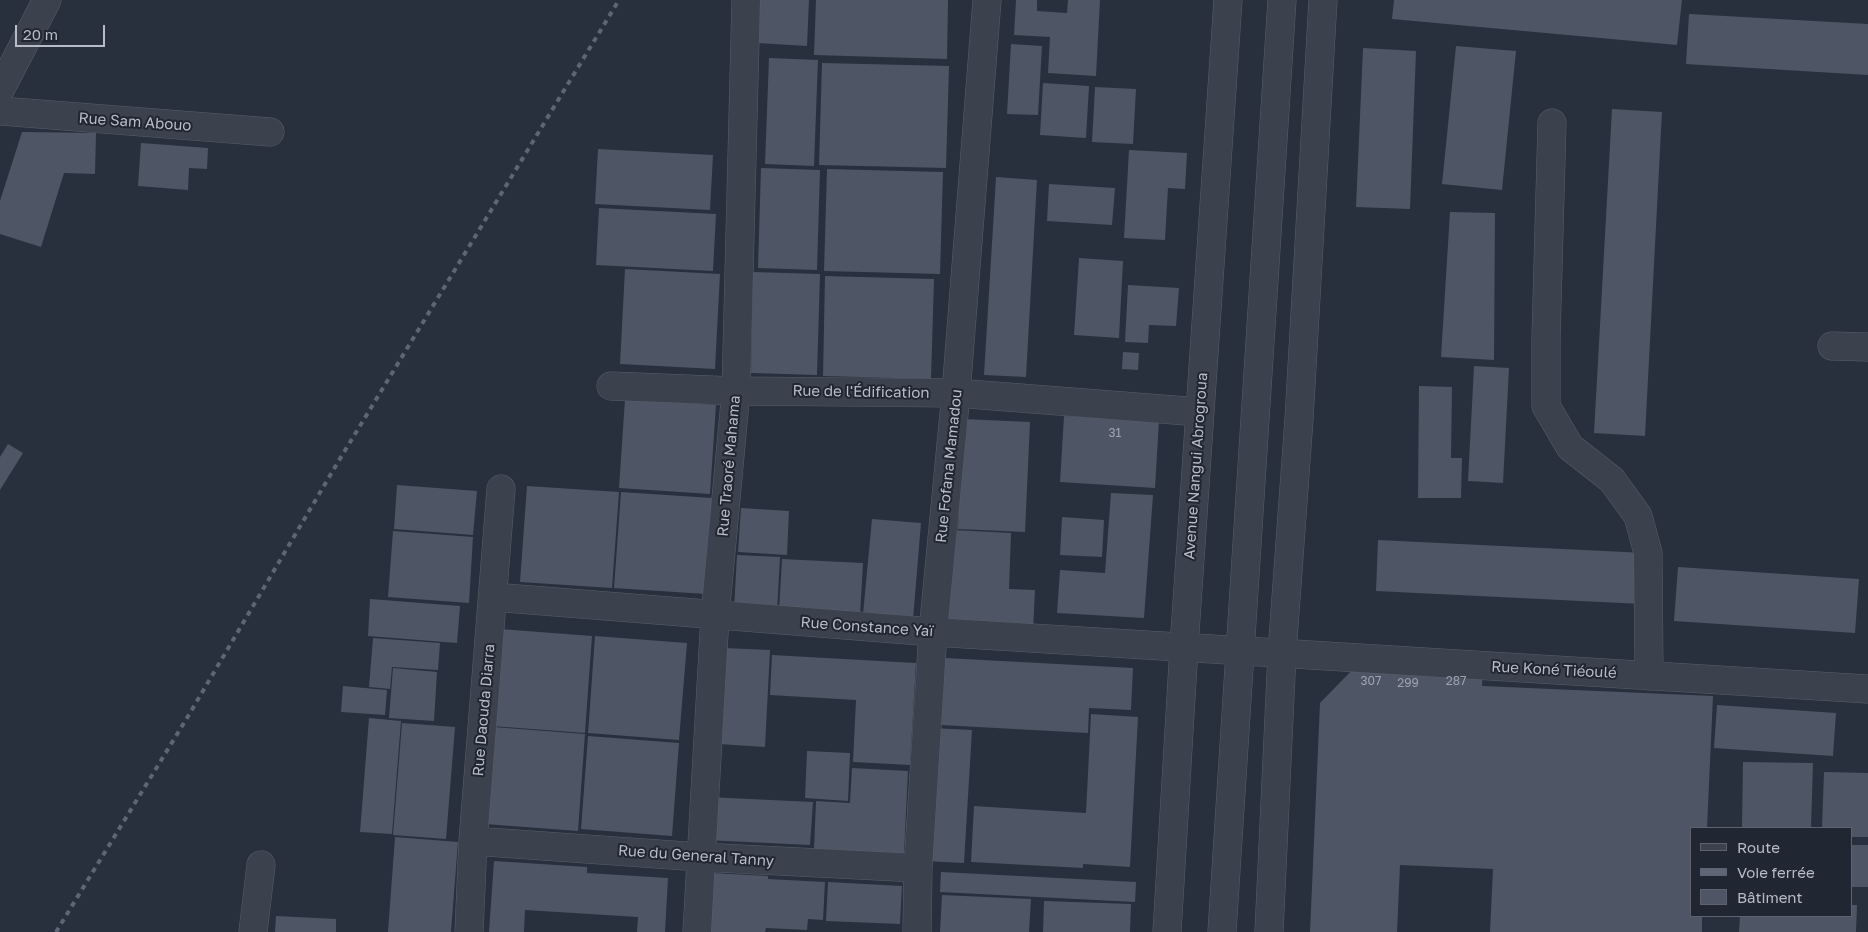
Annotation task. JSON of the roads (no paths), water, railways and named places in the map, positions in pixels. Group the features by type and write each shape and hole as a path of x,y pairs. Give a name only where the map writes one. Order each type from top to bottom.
{"street":[{"path":"0,90 47,0"},
{"name":"Rue Traoré Mahama","path":"696,932 715,616 736,391 746,0"},
{"name":"Rue Fofana Mamadou","path":"917,932 918,868 933,632 956,393 987,0"},
{"name":"Avenue Nangui Abrogroua","path":"1166,932 1228,0"},
{"path":"1222,932 1282,0"},
{"path":"1269,932 1282,654 1299,419 1323,0"},
{"name":"Rue Sam Abouo","path":"0,111 270,132"},
{"path":"1552,122 1546,406 1570,448 1612,480 1638,516 1648,553 1649,676"},
{"path":"1832,346 1868,347"},
{"name":"Rue de l'Édification","path":"611,386 736,391 956,393 1200,412"},
{"name":"Rue Daouda Diarra","path":"469,932 473,840 501,489"},
{"name":"Rue Constance Yaï","path":"493,597 933,632 1240,651"},
{"name":"Rue Koné Tiéoulé","path":"1240,651 1868,689"},
{"name":"Rue du General Tanny","path":"473,840 700,857 918,868"},
{"path":"253,932 261,865"}],"railway":[{"path":"56,932 187,718 338,462 619,0"}]}
